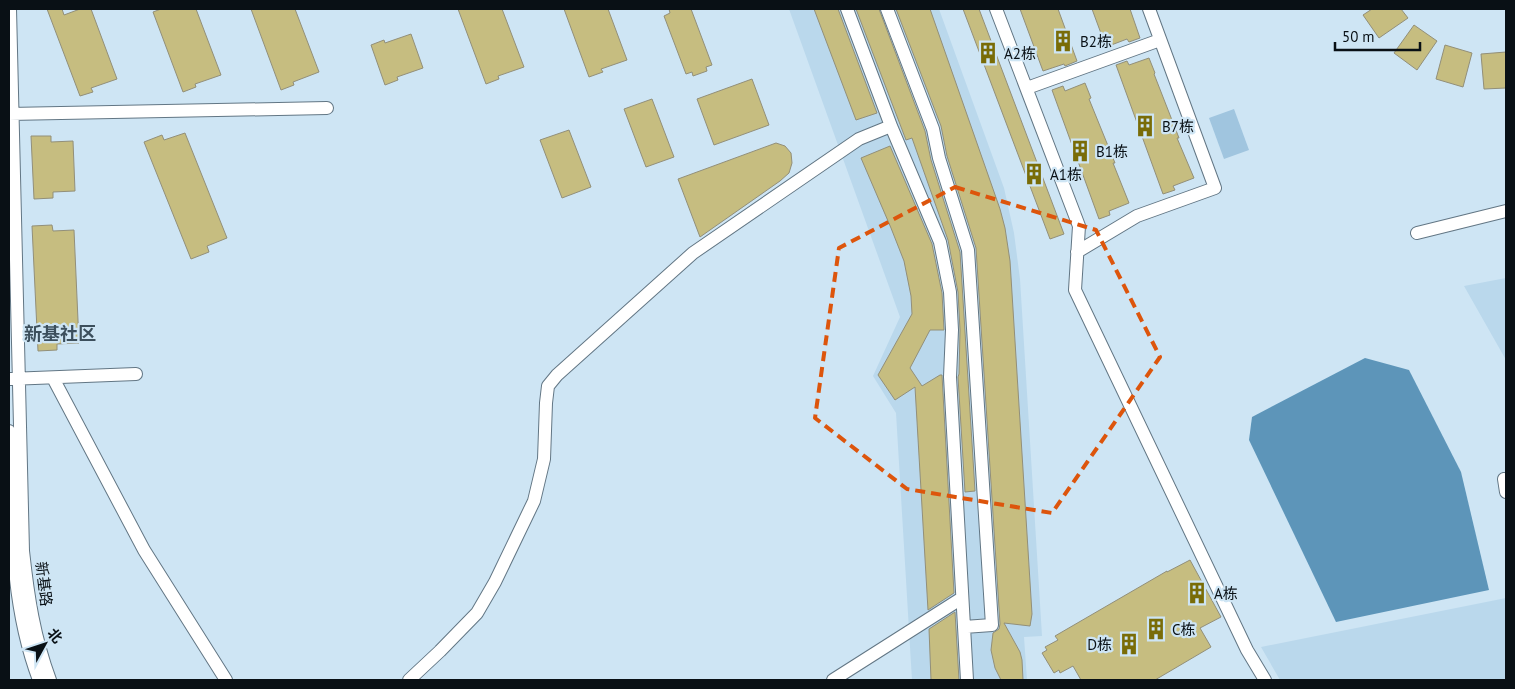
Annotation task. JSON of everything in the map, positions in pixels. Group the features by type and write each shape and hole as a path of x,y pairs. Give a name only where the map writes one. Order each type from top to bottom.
{"street":[{"name":"新基路","path":"10,9 14,379 24,551 32,618 50,680"},
{"path":"847,9 891,126 940,242 950,292 952,330 950,376 967,680"},
{"path":"887,9 933,129 939,158 968,250 992,626 964,627"},
{"path":"996,9 1079,226 1075,290 1243,641 1265,680"},
{"path":"1078,252 1137,216 1215,188 1149,9"},
{"path":"1027,88 1160,40"},
{"path":"10,114 327,108"},
{"path":"409,680 477,613 496,582 534,502 544,459 548,386 557,375 693,253 859,139 891,126"},
{"path":"1418,233 1506,211"},
{"path":"14,379 136,374"},
{"path":"53,378 144,550 226,680"},
{"name":"新基路","path":"9,431 17,585 22,622 39,680"},
{"path":"833,680 962,598"}],"highlighted area":[{"path":"955,187 1096,230 1160,357 1052,513 907,489 815,418 839,248"}],"shaded area":[{"path":"789,9 939,9 1004,188 1014,233 1020,279 1042,636 1024,637 1027,680 912,680 896,413 873,376 900,317"},
{"path":"1234,109 1249,150 1224,159 1209,118"},
{"path":"1506,278 1506,360 1464,286"},
{"path":"1365,358 1409,370 1461,472 1489,590 1336,622 1249,440 1252,417"},
{"path":"1506,598 1506,680 1280,680 1261,647"}],"building":[{"path":"47,9 62,9 64,15 80,9 91,9 117,79 91,88 93,92 80,96"},
{"path":"161,9 196,9 221,75 195,84 196,87 183,92 153,12"},
{"path":"251,9 295,9 319,72 293,82 294,85 281,90"},
{"path":"458,9 502,9 524,67 498,76 499,79 486,84"},
{"path":"564,9 608,9 627,60 601,69 603,72 589,77"},
{"path":"669,9 691,9 712,65 706,67 707,71 693,76 692,72 686,74 664,16 670,13"},
{"path":"814,9 838,9 877,113 856,120"},
{"path":"856,9 879,9 925,131 931,160 960,252 975,491 965,492 958,377 960,330 958,292 948,240 912,138 906,140"},
{"path":"896,9 930,9 1005,228 1010,261 1032,614 1030,626 1004,623 1020,652 1023,680 1001,680 995,668 991,650 993,633 999,629 1000,624 976,248 947,156 941,126"},
{"path":"963,9 979,9 1064,234 1050,239"},
{"name":"B2栋","path":"1020,9 1058,9 1077,61 1043,71"},
{"path":"1092,9 1130,9 1140,38 1129,42 1127,39 1106,47"},
{"path":"1372,9 1401,9 1408,18 1379,38 1363,15"},
{"path":"1414,25 1437,41 1417,70 1394,53"},
{"path":"411,34 423,68 397,77 398,80 385,85 371,45 384,40 385,43"},
{"path":"1445,45 1472,53 1463,87 1436,79"},
{"path":"1506,52 1506,88 1484,89 1481,54"},
{"name":"B7栋","path":"1149,58 1179,138 1177,138 1194,178 1173,186 1175,190 1163,194 1116,65 1127,61 1129,65"},
{"path":"752,79 769,125 714,145 697,99"},
{"name":"B1栋","path":"1085,83 1091,98 1089,99 1129,203 1109,211 1110,215 1099,219 1052,90 1063,86 1065,91"},
{"path":"652,99 674,157 646,167 624,109"},
{"path":"569,130 591,187 562,198 540,140"},
{"path":"185,133 227,238 207,246 209,252 191,259 144,142 162,135 164,140"},
{"path":"31,136 51,136 51,142 73,141 75,191 53,192 53,198 34,199"},
{"path":"776,143 785,146 791,153 792,163 789,173 700,237 678,179"},
{"path":"890,146 932,244 942,293 944,330 930,330 910,368 922,386 942,375 954,593 928,610 915,387 895,400 878,375 912,314 911,296 904,261 861,158"},
{"path":"52,225 53,231 74,230 79,343 57,344 57,350 38,351 32,226"},
{"path":"1190,560 1221,617 1200,628 1211,647 1155,680 1081,680 1073,666 1060,673 1059,670 1054,673 1042,653 1047,650 1045,647 1058,640 1055,636 1167,571"},
{"path":"955,612 959,680 931,680 929,629"}],"place":[{"name":"B2栋","path":"1063,41"},
{"name":"A2栋","path":"988,53"},
{"name":"B7栋","path":"1145,126"},
{"name":"B1栋","path":"1080,151"},
{"name":"A1栋","path":"1034,174"},
{"name":"A栋","path":"1197,593"},
{"name":"C栋","path":"1156,629"},
{"name":"D栋","path":"1129,644"}],"district":[{"name":"新基社区","path":"60,333"}]}
